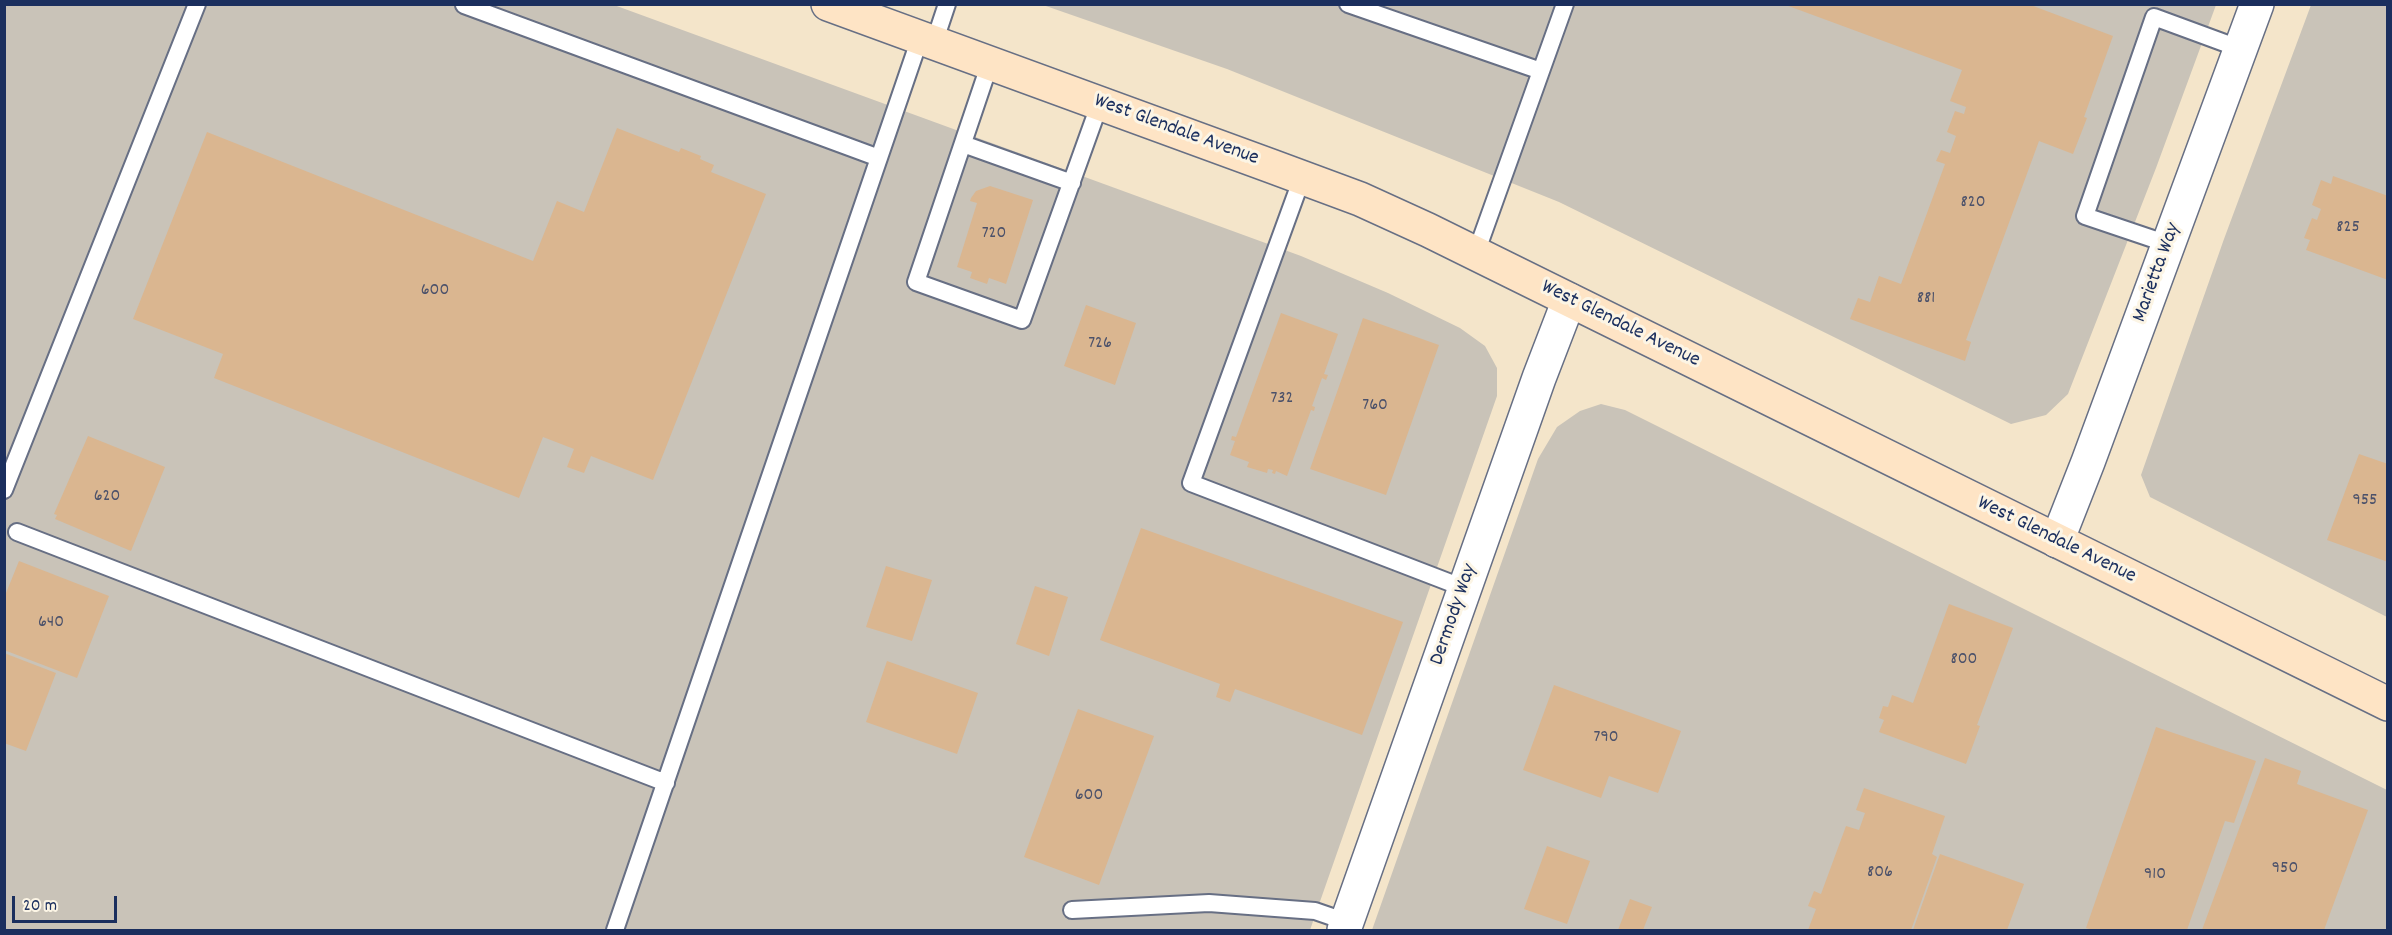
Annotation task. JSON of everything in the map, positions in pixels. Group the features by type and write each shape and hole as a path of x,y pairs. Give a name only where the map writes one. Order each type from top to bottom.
{"main road":[{"name":"West Glendale Avenue","path":"828,4 1360,199 2388,704"}],"street":[{"name":"Marietta Way","path":"2057,541 2257,4"},
{"name":"Dermody Way","path":"1345,926 1539,378 1569,300"}],"lane":[{"path":"4,490 197,4"},
{"path":"455,4 465,5 879,158"},
{"path":"615,930 879,158 927,41 947,4"},
{"path":"1348,4 1542,71"},
{"path":"1476,254 1565,4"},
{"path":"2168,244 2085,216 2154,17 2241,49"},
{"path":"990,63 915,282 1022,320 1100,103"},
{"path":"963,144 1072,183"},
{"path":"1302,178 1191,483 1464,588"},
{"path":"17,532 666,783"},
{"path":"1072,910 1209,903 1315,910 1345,926"}],"shaded area":[{"path":"4,5 614,5 1301,256 1388,293 1460,328 1485,346 1497,368 1497,396 1310,930 5,930"},
{"path":"1043,5 2216,5 2156,168 2068,394 2046,415 2011,424 1559,202 1227,69"},
{"path":"2311,5 2387,5 2387,617 2150,497 2141,475 2224,239"},
{"path":"1601,404 1625,410 2387,790 2387,930 1372,930 1538,459 1557,427 1580,411"}],"building":[{"path":"1783,4 2028,4 2113,36 2073,154 2039,141 1966,340 1971,342 1965,361 1850,319 1858,298 1870,302 1879,276 1901,284 1945,164 1936,161 1941,150 1950,153 1956,136 1947,132 1955,111 1964,114 1966,107 1950,101 1962,70"},
{"path":"617,128 679,152 681,148 701,156 700,159 714,165 711,172 766,194 653,480 591,456 584,473 567,467 574,449 543,437 519,498 214,378 223,354 133,319 207,132 533,261 557,201 584,212"},
{"path":"2333,176 2388,196 2388,280 2306,250 2310,240 2304,238 2312,218 2317,220 2321,209 2312,205 2321,180 2331,184"},
{"path":"990,186 1033,200 1006,284 989,278 987,284 970,278 972,272 957,267 977,203 970,201 971,198 976,191"},
{"path":"1086,305 1136,323 1115,385 1064,366"},
{"path":"1281,313 1338,334 1324,374 1328,375 1326,380 1322,378 1312,406 1315,407 1314,411 1311,410 1287,476 1276,471 1275,474 1272,473 1273,470 1268,469 1267,473 1247,467 1249,462 1230,455 1235,441 1231,440 1232,436 1236,437"},
{"path":"1363,318 1439,345 1386,495 1310,469"},
{"path":"88,436 165,467 131,551 55,519 57,515 54,514"},
{"path":"2359,454 2388,464 2388,562 2327,540"},
{"path":"1141,528 1403,622 1362,735 1235,689 1230,702 1216,697 1220,684 1100,640"},
{"path":"19,561 109,596 77,678 4,650 4,598"},
{"path":"886,566 932,580 912,641 866,627"},
{"path":"1035,586 1068,597 1049,656 1016,644"},
{"path":"1949,604 2013,628 1977,725 1980,726 1966,764 1879,732 1884,720 1879,718 1883,706 1888,707 1892,695 1913,703"},
{"path":"4,653 56,673 26,751 4,743"},
{"path":"887,661 978,693 957,754 866,722"},
{"path":"1554,685 1681,731 1658,793 1609,776 1601,798 1523,770"},
{"path":"1078,709 1154,736 1099,885 1024,857"},
{"path":"2156,727 2256,761 2234,823 2225,821 2187,930 2093,930 2086,928"},
{"path":"2265,758 2301,771 2297,784 2368,810 2324,930 2202,930"},
{"path":"1864,788 1945,816 1932,854 1937,857 1911,930 1808,930 1816,909 1808,906 1814,891 1821,894 1846,826 1859,830 1865,813 1856,810"},
{"path":"1547,846 1590,861 1567,924 1524,909"},
{"path":"1940,854 2024,884 2007,930 1913,930"},
{"path":"1630,899 1652,907 1643,930 1618,930"}]}
